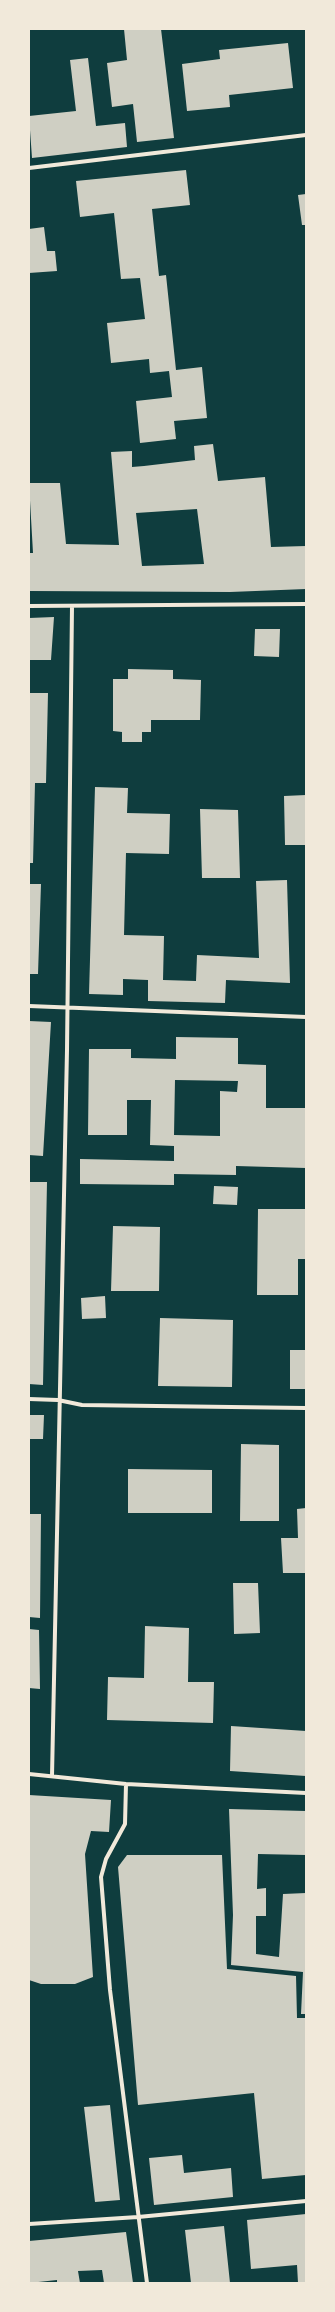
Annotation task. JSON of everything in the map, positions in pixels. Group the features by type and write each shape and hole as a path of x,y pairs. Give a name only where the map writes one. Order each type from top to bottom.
{"street":[{"path":"29,168 306,135"},
{"path":"29,606 306,604"},
{"path":"52,1776 58,1400 67,1008 72,606"},
{"path":"29,1006 306,1018"},
{"path":"29,1399 58,1400 82,1405 306,1408"},
{"path":"29,1774 126,1784 306,1793"},
{"path":"126,1784 125,1824 106,1859 101,1877 110,1990 147,2283"},
{"path":"29,2224 138,2217 306,2202"}],"building":[{"path":"124,29 161,29 174,138 137,142 133,104 112,107 107,63 127,60"},
{"path":"288,43 293,88 229,95 230,107 187,111 182,64 220,59 219,50"},
{"path":"88,58 96,126 125,123 127,147 32,158 29,116 76,111 70,60"},
{"path":"186,170 190,205 152,209 159,276 166,275 176,370 202,367 207,418 174,421 176,439 140,443 136,401 172,397 169,371 150,373 149,359 111,363 107,323 145,319 140,278 121,279 114,213 80,217 76,181"},
{"path":"306,194 306,225 302,225 298,195"},
{"path":"44,227 47,251 55,251 57,271 29,273 29,229"},
{"path":"213,444 218,481 265,477 271,547 306,546 306,589 230,592 29,591 29,553 33,553 29,483 60,483 66,544 119,545 111,452 132,451 132,467 195,460 194,446","holes":["197,509 204,564 142,566 136,513"]},
{"path":"54,617 51,660 29,660 29,618"},
{"path":"255,629 280,629 279,657 254,656"},
{"path":"128,669 173,670 173,679 201,680 200,720 151,720 151,732 142,732 142,742 122,742 122,732 113,731 113,679 128,679"},
{"path":"29,693 48,693 46,783 35,783 33,863 29,863"},
{"path":"95,787 128,788 127,813 170,814 169,854 126,853 124,935 164,936 163,980 196,981 197,955 259,958 256,881 287,880 290,983 226,980 225,1003 148,1001 148,980 123,979 123,995 89,994"},
{"path":"306,795 306,845 285,845 284,796"},
{"path":"200,809 238,810 240,878 202,878"},
{"path":"29,884 41,884 38,974 29,974"},
{"path":"29,1021 51,1022 43,1156 29,1155"},
{"path":"176,1037 238,1038 238,1064 266,1065 266,1108 306,1108 306,1168 236,1166 236,1175 174,1174 174,1185 80,1184 80,1159 174,1161 174,1146 150,1145 151,1100 127,1100 127,1135 88,1135 89,1049 131,1049 131,1058 176,1059","holes":["175,1080 238,1081 237,1092 220,1091 220,1136 174,1135"]},
{"path":"29,1182 47,1182 43,1385 29,1384"},
{"path":"214,1186 238,1187 237,1205 213,1204"},
{"path":"258,1209 306,1209 306,1259 298,1259 298,1295 257,1295"},
{"path":"113,1226 160,1227 159,1291 111,1291"},
{"path":"105,1296 106,1318 82,1319 81,1298"},
{"path":"160,1318 233,1320 232,1387 158,1386"},
{"path":"290,1350 306,1350 306,1389 290,1389"},
{"path":"29,1415 44,1415 43,1439 29,1439"},
{"path":"241,1444 279,1445 279,1521 240,1521"},
{"path":"128,1469 212,1470 212,1513 128,1513"},
{"path":"306,1508 306,1573 283,1573 281,1538 298,1538 297,1509"},
{"path":"29,1514 41,1514 40,1618 29,1617"},
{"path":"233,1583 258,1583 260,1633 234,1634"},
{"path":"145,1626 189,1628 188,1682 214,1682 213,1723 107,1720 108,1677 144,1678"},
{"path":"29,1629 39,1630 40,1689 29,1688"},
{"path":"231,1726 306,1731 306,1776 230,1771"},
{"path":"29,1795 111,1800 109,1832 91,1831 85,1854 93,1977 75,1984 41,1984 29,1980"},
{"path":"229,1809 306,1811 306,1855 258,1854 257,1889 266,1888 266,1916 256,1916 256,1954 279,1957 283,1894 306,1893 306,2014 301,2014 303,1972 231,1965 233,1915"},
{"path":"127,1855 222,1855 227,1969 296,1976 297,2018 306,2018 306,2175 262,2179 254,2093 138,2105 118,1867"},
{"path":"110,2105 120,2200 95,2202 84,2107"},
{"path":"182,2155 184,2173 231,2168 233,2197 154,2205 149,2158"},
{"path":"306,2214 306,2283 298,2283 297,2265 251,2269 247,2220"},
{"path":"224,2226 230,2283 191,2283 185,2230"},
{"path":"126,2232 133,2283 104,2283 102,2270 78,2271 80,2283 57,2283 57,2280 29,2283 29,2241"}]}
